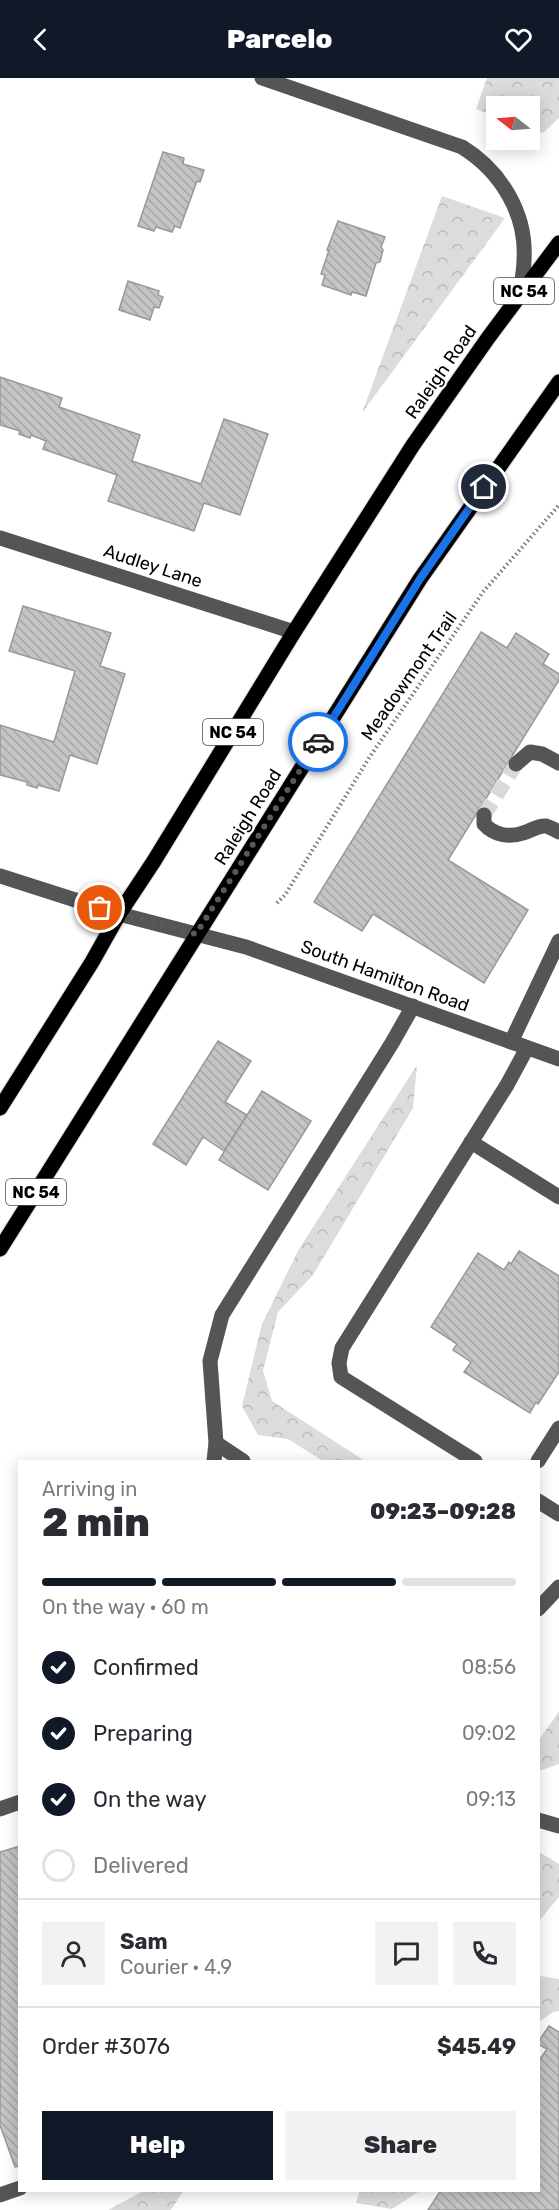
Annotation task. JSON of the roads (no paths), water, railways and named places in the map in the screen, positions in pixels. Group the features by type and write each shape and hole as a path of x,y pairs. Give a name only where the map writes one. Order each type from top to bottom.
{"main road":[{"name":"Raleigh Road","path":"0,1108 294,632 413,445 559,243"},
{"name":"Raleigh Road","path":"0,1249 420,579 559,382"}],"street":[{"path":"262,78 462,147 490,168 512,201 520,223 525,258 519,297"},
{"name":"Audley Lane","path":"0,538 294,632"},
{"path":"516,764 530,752 542,754 559,762"},
{"path":"484,815 484,824 491,832 504,835 521,834 537,827 547,826 559,832"},
{"name":"South Hamilton Road","path":"0,876 119,914 246,947 559,1059"},
{"path":"511,1042 559,941"},
{"path":"214,1460 216,1443 210,1361 222,1315 413,1006"},
{"path":"474,1460 342,1377 339,1363 342,1348 507,1085 526,1048"},
{"path":"471,1142 559,1197"},
{"path":"539,1460 559,1428"},
{"path":"216,1443 242,1460"},
{"path":"540,1502 559,1514"},
{"path":"540,1607 559,1587"},
{"path":"0,1809 18,1803"},
{"path":"540,1821 559,1826"},
{"path":"0,2194 18,2189"}],"tunnel":[{"path":"484,815 516,764"}]}
